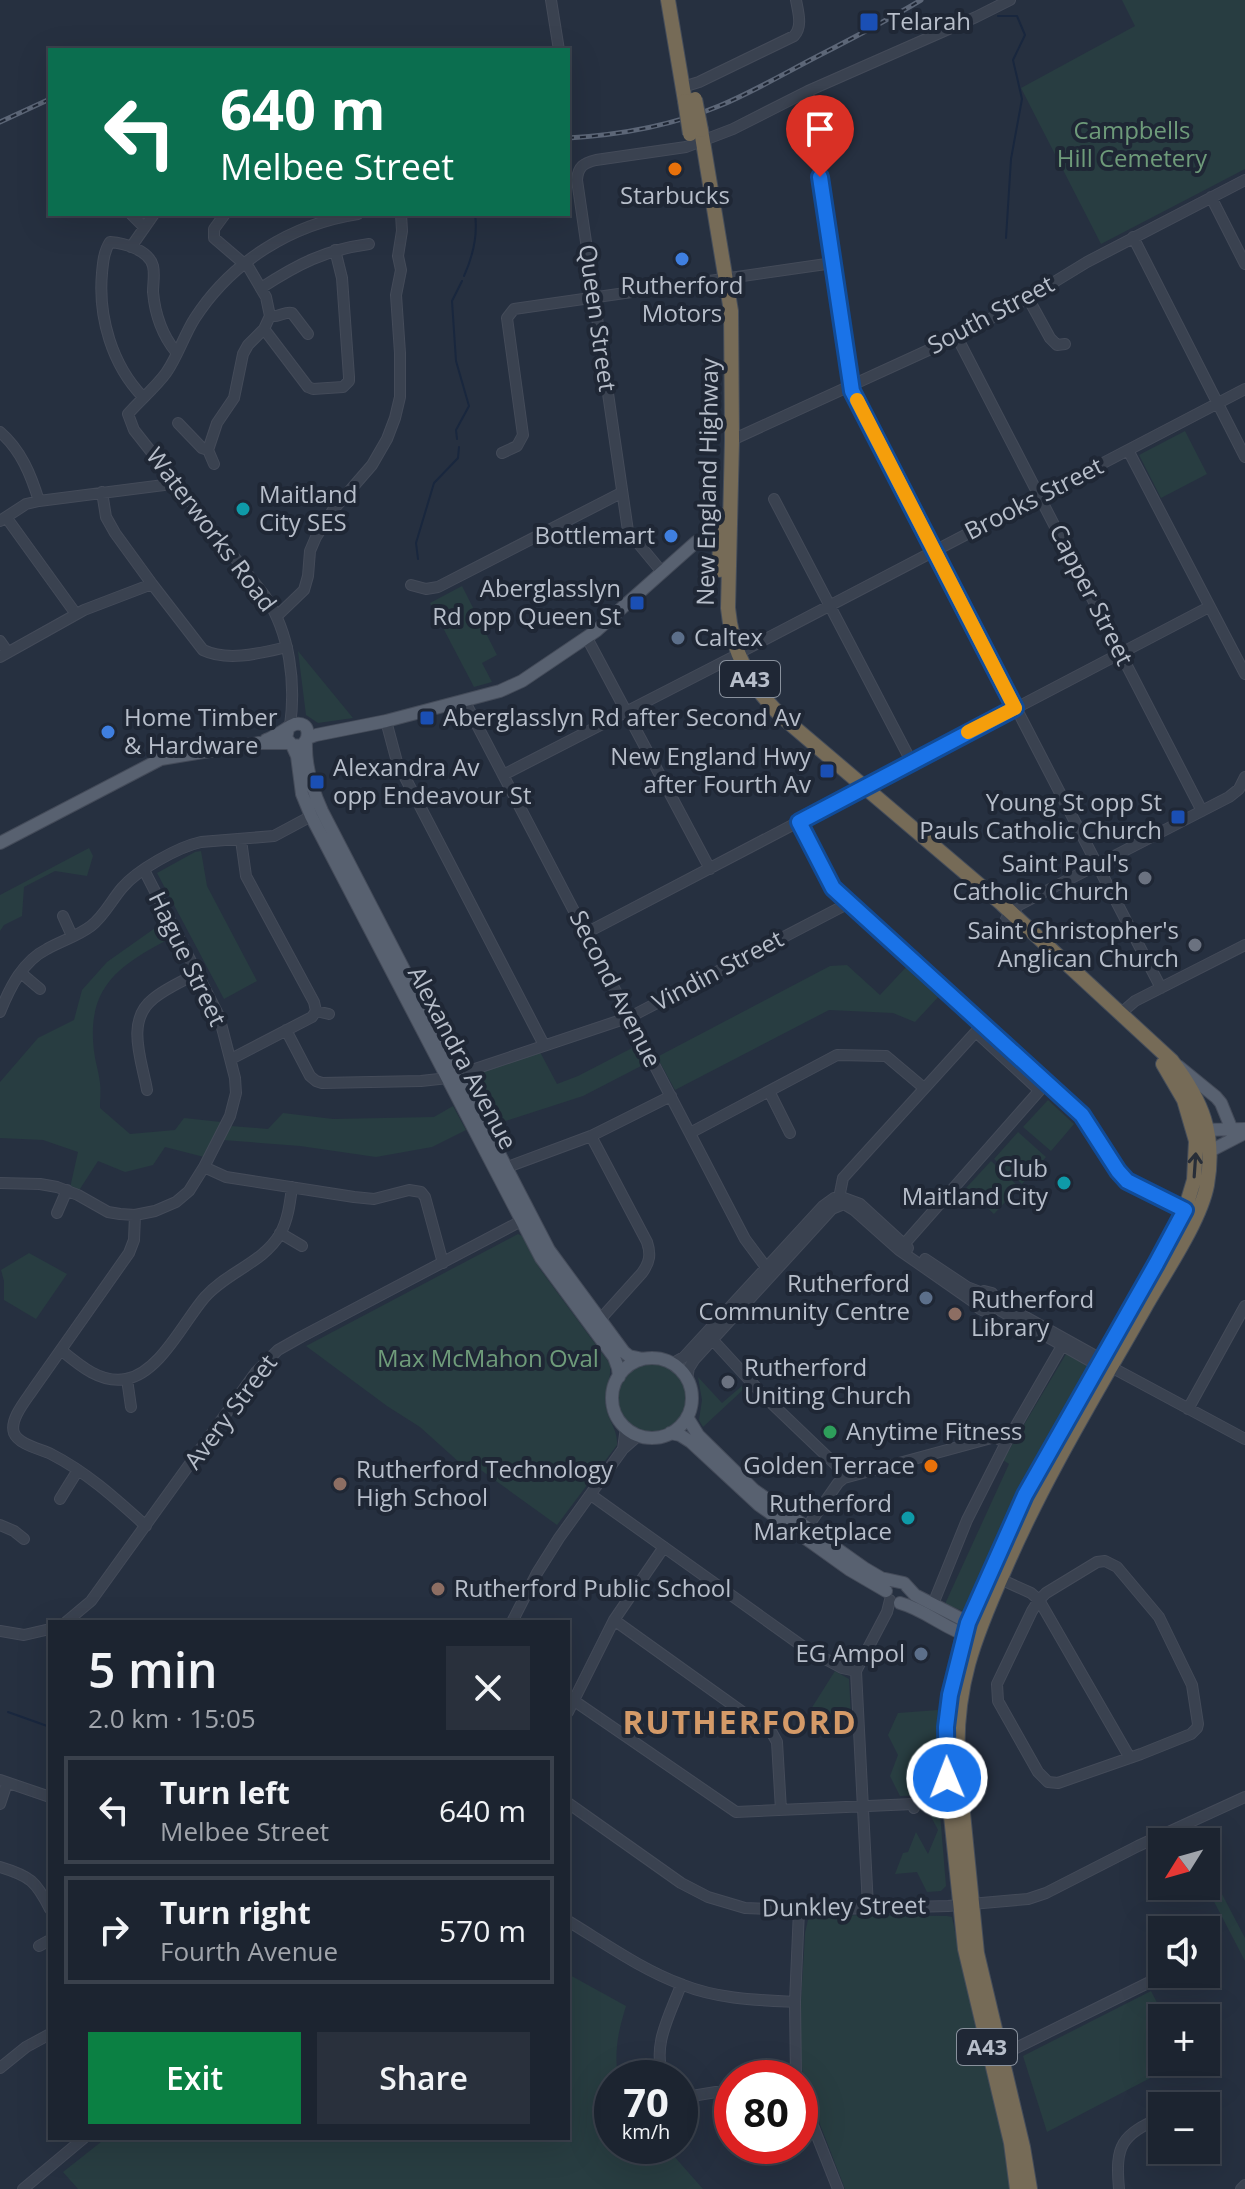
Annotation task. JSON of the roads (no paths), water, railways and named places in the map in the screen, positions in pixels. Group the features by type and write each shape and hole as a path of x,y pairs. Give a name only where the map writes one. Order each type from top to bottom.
{"highway":[{"name":"New England Highway","path":"668,0 689,93"},
{"name":"New England Highway","path":"676,0 696,137 722,280 731,311 732,440 725,531"},
{"name":"New England Highway","path":"722,280 725,531 728,608 734,656 768,703 861,790 1121,1013 1172,1061 1194,1092 1204,1116 1194,1180 1185,1210 971,1631"},
{"name":"New England Highway","path":"1008,916 1161,1062 1179,1089 1210,1151 1207,1185 1200,1207 1025,1495 971,1631 957,1752 965,1949 1011,2143 1017,2189"},
{"name":"New England Highway","path":"965,1904 1023,2147 1030,2189"},
{"path":"985,2042 1001,2053"}],"main road":[{"path":"0,843 161,759 259,743 300,731 337,730 386,721 500,691 522,681 587,638 696,542 725,531"},
{"path":"259,743 301,746 300,731"},
{"name":"Alexandra Avenue","path":"300,731 317,813"},
{"name":"Alexandra Avenue","path":"291,744 297,756 302,794 317,813 501,1169 541,1258 596,1324 624,1352 643,1359"},
{"path":"1172,1061 1216,1097 1241,1131"},
{"path":"1201,1130 1241,1131"},
{"path":"1210,1151 1241,1131"},
{"name":"Alexandra Avenue","path":"596,1324 617,1362 619,1377"},
{"path":"643,1359 673,1363 687,1378 692,1394 690,1409 680,1426 655,1437 639,1435 626,1427 617,1416 613,1402 619,1377 630,1364 643,1359"},
{"path":"687,1417 698,1435 754,1490 892,1602 916,1608 971,1631"},
{"path":"670,1433 688,1440 759,1505 881,1578 904,1583 908,1589 971,1631"},
{"path":"892,1602 889,1584 897,1580"},
{"path":"892,1602 906,1599 908,1589"}],"street":[{"path":"551,0 559,48"},
{"path":"689,93 794,36 800,25 796,0"},
{"path":"696,137 733,129 808,91 1010,0"},
{"path":"808,91 852,391 1161,988"},
{"name":"Queen Street","path":"662,572 628,531 577,180 578,170 584,164 686,147 696,137"},
{"name":"South Street","path":"732,440 957,337 1087,262 1245,180"},
{"path":"1211,197 1245,264"},
{"path":"133,216 144,227"},
{"path":"131,247 152,216"},
{"path":"208,450 217,423 234,398 243,354 264,329 270,316 269,304 249,268 214,238 214,229 224,216"},
{"path":"176,352 163,330 157,311 153,266 145,255 131,247 110,242 102,276 104,316 114,352 129,381 143,397 169,369 205,304 243,264 268,246 303,229 349,216"},
{"path":"278,615 304,590 310,551 323,524 372,465 395,418 400,397 396,295 401,270 398,256 402,216"},
{"path":"1133,237 1245,457"},
{"path":"261,288 307,260 335,250 369,244"},
{"path":"264,329 308,387 343,387 346,384 349,377 344,299 335,250"},
{"path":"502,453 517,446 523,435 507,323 508,314 514,309 833,263"},
{"path":"1028,298 1050,338 1057,345 1065,344"},
{"path":"270,316 292,313 308,334"},
{"name":"Capper Street","path":"957,337 1202,811"},
{"name":"Brooks Street","path":"503,775 1245,389"},
{"name":"Waterworks Road","path":"143,397 128,414 134,430 278,615 287,647 300,731"},
{"path":"178,423 208,450 214,464"},
{"path":"0,432 16,448 39,501"},
{"path":"1128,450 1245,674"},
{"path":"76,614 3,519 26,504 164,485 173,479"},
{"path":"102,492 106,517 203,650 215,656 231,656 287,647"},
{"path":"411,585 426,589 438,587 621,493"},
{"path":"774,499 911,761"},
{"path":"0,641 4,654 76,614 152,584"},
{"path":"586,933 1209,607"},
{"path":"587,638 710,869"},
{"name":"Second Avenue","path":"464,700 745,1239 768,1270"},
{"path":"386,721 397,762 544,1045"},
{"path":"1008,916 1019,905 1229,797 1239,789 1245,777"},
{"path":"0,1012 8,992 30,962 41,952 93,924 136,874 196,843 274,836 317,813"},
{"path":"799,822 829,882 849,903 1043,1086 1086,1119 1127,1181 1185,1210"},
{"path":"231,1059 312,1017 316,1011 246,876 241,840"},
{"name":"Hague Street","path":"135,1215 176,1202 189,1191 234,1106 236,1093 231,1059 219,1016 144,870"},
{"name":"Vindin Street","path":"286,1030 310,1076 322,1083 421,1081 453,1076 630,1017 849,903"},
{"path":"63,916 72,936"},
{"path":"1121,1013 1126,1007 1245,945"},
{"path":"21,973 40,989"},
{"path":"147,1090 136,1033 140,1016 150,1000 198,973"},
{"path":"316,1011 329,1014"},
{"path":"842,1200 840,1186 843,1178 980,1028"},
{"path":"690,1133 832,1056 886,1056 924,1088"},
{"path":"901,1247 1043,1086"},
{"path":"769,1091 790,1133"},
{"path":"501,1169 591,1136 671,1096"},
{"path":"591,1136 650,1250 647,1267 596,1324"},
{"path":"204,1167 226,1177 374,1199 409,1190 421,1192 443,1263"},
{"path":"0,1183 40,1184 67,1190 108,1212 135,1215 134,1240 129,1253 20,1410 13,1425 21,1441 78,1470 104,1488 146,1526"},
{"path":"61,1350 99,1376 127,1379 147,1370 209,1292 257,1259 280,1233 292,1187"},
{"path":"57,1213 67,1190"},
{"path":"673,1363 709,1336 823,1206 834,1198 860,1204 901,1247 965,1286 978,1298 978,1308 984,1312 995,1304"},
{"name":"Avery Street","path":"72,1620 91,1601 269,1357 301,1337 526,1219"},
{"path":"280,1233 302,1246"},
{"path":"978,1298 990,1292 995,1304 1062,1346 1090,1361 1106,1365"},
{"path":"995,1304 1245,1439"},
{"path":"1188,1409 1245,1306"},
{"path":"687,1378 689,1368 709,1336"},
{"path":"709,1336 764,1396 836,1465 844,1478"},
{"path":"933,1604 967,1520 1006,1443 1062,1346"},
{"path":"127,1379 131,1407"},
{"path":"623,1449 626,1427"},
{"path":"513,1620 547,1556 623,1449 639,1435"},
{"path":"804,1532 844,1478 995,1437 1006,1443"},
{"path":"60,1499 78,1470"},
{"path":"591,1495 805,1648 842,1668 856,1671"},
{"path":"0,1525 24,1539"},
{"path":"570,1707 614,1620 664,1547"},
{"path":"1105,1561 1117,1567 1159,1617 1192,1685 1197,1728 1191,1734 1130,1758 1058,1783 1048,1782 1038,1772 998,1701 996,1690 998,1680 1039,1600 1097,1562 1105,1561"},
{"path":"1000,1579 1039,1600 1130,1758"},
{"path":"868,1907 856,1671 892,1602"},
{"path":"614,1620 772,1733 777,1742 781,1810"},
{"path":"0,1631 24,1635 48,1629"},
{"path":"573,1700 736,1812 913,1804 914,1808"},
{"path":"0,1804 3,1782 48,1796"},
{"name":"Dunkley Street","path":"570,1804 681,1883 708,1897 745,1908 799,1910 1019,1901 1046,1893 1245,1797"},
{"path":"0,1867 33,1881 48,1906"},
{"path":"796,2060 799,1910"},
{"path":"570,1922 644,1967 681,1985 727,1997 795,2002"},
{"path":"39,1946 48,1941"},
{"path":"1001,2053 1148,1983"},
{"path":"659,2060 659,2045 681,1985"},
{"path":"0,2068 26,2047 48,2035"},
{"path":"1119,2189 1118,2153 1129,2136 1148,2125"},
{"path":"818,2138 838,2189"},
{"path":"23,2189 82,2140"}],"waterway":[{"path":"998,16 1017,16 1025,35 1013,60 1022,99 1011,159 1006,238"},
{"path":"464,276 474,246 475,216"},
{"path":"457,439 456,430 469,406 456,361 452,301 462,281"},
{"path":"418,559 416,543 434,483 458,458 459,447"},
{"path":"8,1712 48,1726"}],"railway":[{"path":"570,138 645,128 719,106 921,0"},
{"path":"0,122 48,100"}],"place":[{"name":"Telarah","path":"869,22"},
{"name":"Starbucks","path":"675,169"},
{"name":"Rutherford Motors","path":"682,259"},
{"name":"Maitland City SES","path":"243,509"},
{"name":"Bottlemart","path":"671,536"},
{"name":"Aberglasslyn Rd opp Queen St","path":"637,603"},
{"name":"Caltex","path":"678,638"},
{"name":"Aberglasslyn Rd after Second Av","path":"427,718"},
{"name":"Home Timber & Hardware","path":"108,732"},
{"name":"New England Hwy after Fourth Av","path":"827,771"},
{"name":"Alexandra Av opp Endeavour St","path":"317,782"},
{"name":"Young St opp St Pauls Catholic Church","path":"1178,817"},
{"name":"Saint Paul's Catholic Church","path":"1145,878"},
{"name":"Saint Christopher's Anglican Church","path":"1195,945"},
{"name":"Club Maitland City","path":"1064,1183"},
{"name":"Rutherford Community Centre","path":"926,1298"},
{"name":"Rutherford Library","path":"955,1314"},
{"name":"Rutherford Uniting Church","path":"728,1382"},
{"name":"Anytime Fitness","path":"830,1432"},
{"name":"Golden Terrace","path":"931,1466"},
{"name":"Rutherford Technology High School","path":"340,1484"},
{"name":"Rutherford Marketplace","path":"908,1518"},
{"name":"Rutherford Public School","path":"438,1589"},
{"name":"EG Ampol","path":"921,1654"}],"district":[{"name":"RUTHERFORD","path":"740,1723"}],"park label":[{"name":"Campbells Hill Cemetery","path":"1132,145"},
{"name":"Max McMahon Oval","path":"488,1359"}]}
